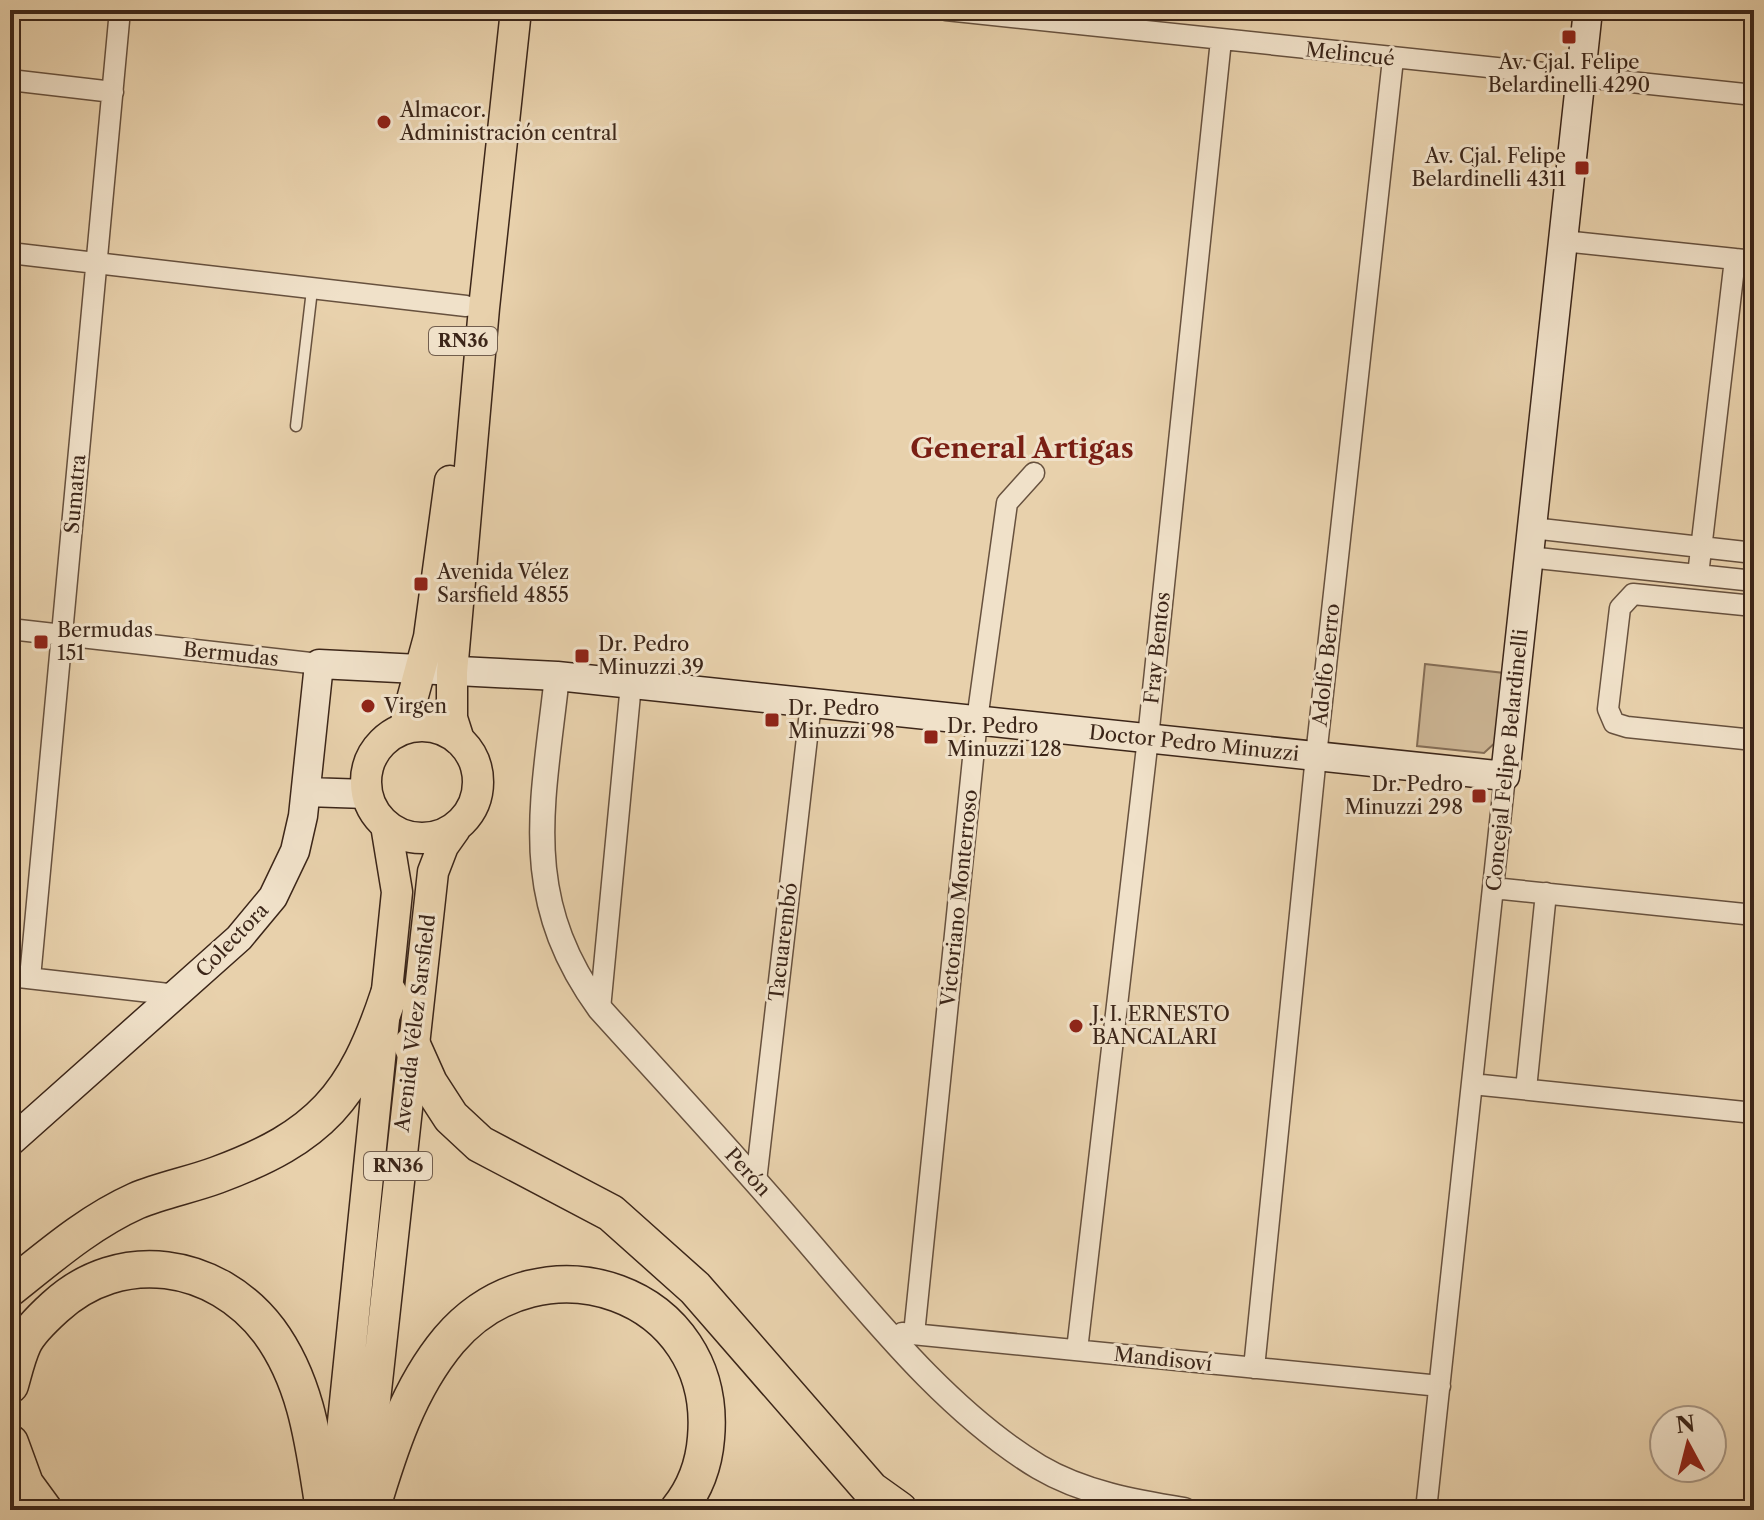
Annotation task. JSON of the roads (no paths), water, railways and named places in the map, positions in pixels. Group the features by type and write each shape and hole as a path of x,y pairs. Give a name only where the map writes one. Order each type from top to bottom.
{"highway":[{"path":"10,1288 57,1250 116,1211 165,1190 216,1175 294,1141 326,1114 355,1079 375,1037 389,994"},
{"path":"412,1045 429,1083 451,1117 480,1144 611,1213 695,1288 844,1461 871,1490 899,1510"},
{"path":"10,1385 24,1342 56,1305 86,1284 133,1269 175,1270 198,1276 238,1298 282,1351 295,1376 311,1427 324,1510"},
{"path":"371,1510 398,1426 423,1377 450,1339 502,1298 545,1284 569,1283 615,1291 651,1312 685,1350 697,1373 707,1425 705,1453 697,1479 678,1510"},
{"path":"10,1443 25,1484 44,1510"}],"main road":[{"name":"RN36","path":"404,729 421,672 446,516 498,10"},
{"name":"RN36","path":"455,829 474,807 479,778 469,751 459,740 452,718 452,672 484,308 516,10"},
{"name":"Concejal Felipe Belardinelli","path":"1505,776 1588,10"},
{"name":"Bermudas","path":"319,664 452,672"},
{"name":"Colectora","path":"10,1142 239,938 273,897 295,851 306,792 319,664"},
{"name":"Doctor Pedro Minuzzi","path":"452,672 557,676 1505,776"},
{"path":"306,792 367,794 367,772 371,758 391,736 404,729 433,727 459,740"},
{"name":"RN36","path":"367,794 376,814 386,825"},
{"path":"386,825 398,833 427,839 455,829"},
{"name":"Avenida Vélez Sarsfield","path":"334,1510 397,892 386,825"},
{"name":"Avenida Vélez Sarsfield","path":"363,1510 433,872 443,846 455,829"}],"street":[{"name":"Sumatra","path":"20,977 62,635 120,10"},
{"name":"Melincué","path":"946,10 1580,79 1754,94"},
{"name":"Fray Bentos","path":"1077,1350 1148,738 1221,40"},
{"name":"Adolfo Berro","path":"1254,1368 1316,756 1393,59"},
{"path":"10,80 113,92"},
{"path":"1563,241 1744,260 1698,575"},
{"path":"10,253 466,306"},
{"name":"Victoriano Monterroso","path":"914,1334 977,720 1007,503 1034,473"},
{"path":"1532,528 1754,553"},
{"path":"1528,557 1754,581"},
{"path":"1754,606 1633,594 1628,597 1620,608 1608,709 1614,723 1627,727 1754,740"},
{"name":"Bermudas","path":"10,629 319,664"},
{"name":"Perón","path":"557,676 543,804 543,867 561,946 575,975 600,1009 887,1331 974,1419 1005,1445 1043,1469 1095,1491 1184,1510"},
{"path":"600,1009 631,684"},
{"name":"Tacuarembó","path":"756,1181 811,703"},
{"name":"Concejal Felipe Belardinelli","path":"1426,1510 1505,776"},
{"path":"1493,888 1754,915"},
{"path":"1526,1089 1546,893"},
{"path":"20,977 177,995"},
{"path":"1472,1084 1754,1113"},
{"name":"Mandisoví","path":"887,1331 1440,1386"}],"lane":[{"path":"296,426 312,290"}],"place":[{"name":"Av. Cjal. Felipe Belardinelli 4290","path":"1569,37"},
{"name":"Almacor. Administración central","path":"384,122"},
{"name":"Av. Cjal. Felipe Belardinelli 4311","path":"1582,168"},
{"name":"Avenida Vélez Sarsfield 4855","path":"421,584"},
{"name":"Bermudas 151","path":"41,642"},
{"name":"Dr. Pedro Minuzzi 39","path":"582,656"},
{"name":"Virgen","path":"368,706"},
{"name":"Dr. Pedro Minuzzi 98","path":"772,720"},
{"name":"Dr. Pedro Minuzzi 128","path":"931,737"},
{"name":"Dr. Pedro Minuzzi 298","path":"1479,796"},
{"name":"J. I. ERNESTO BANCALARI","path":"1076,1026"}],"district":[{"name":"General Artigas","path":"1022,448"}]}
